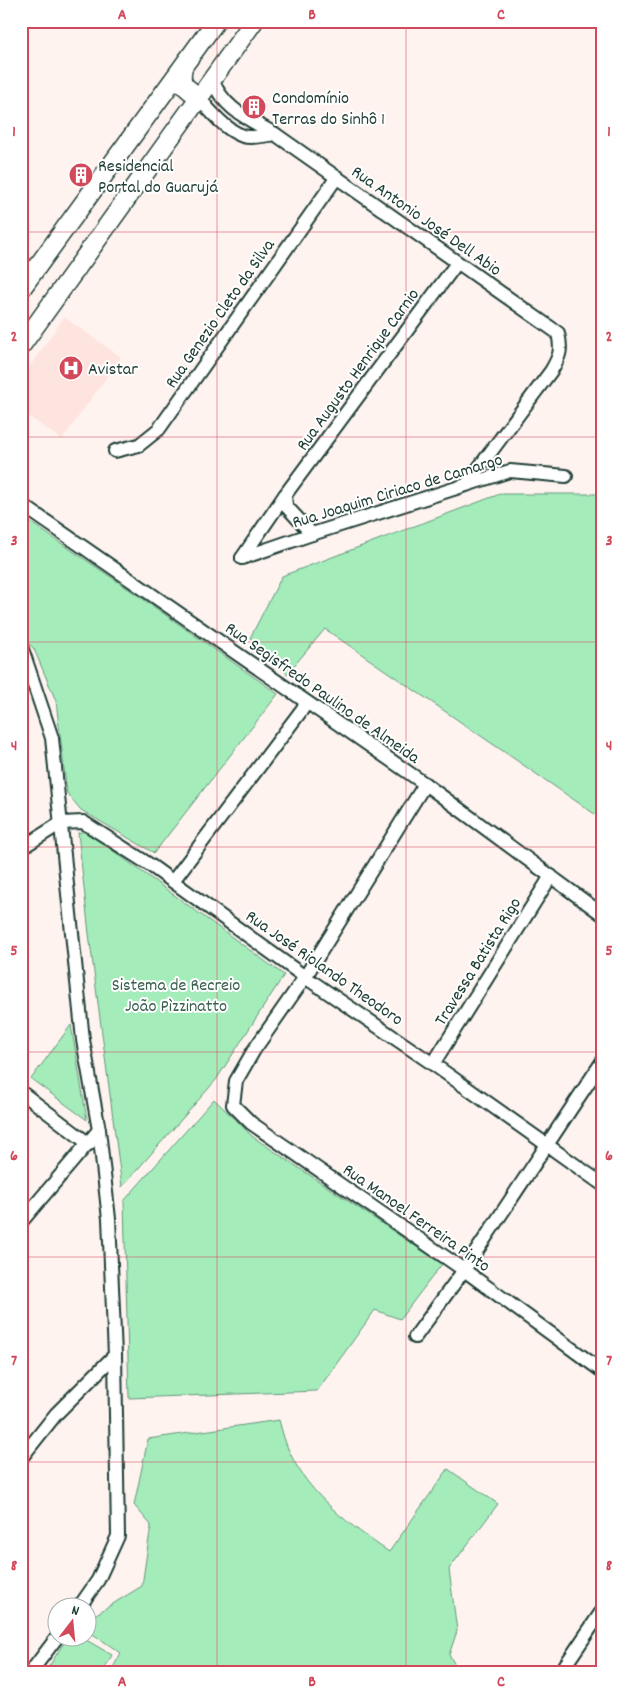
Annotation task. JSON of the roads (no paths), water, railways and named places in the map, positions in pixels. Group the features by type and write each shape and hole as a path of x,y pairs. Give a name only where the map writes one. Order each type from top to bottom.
{"main road":[{"path":"21,290 216,21"},
{"path":"21,346 212,80 242,28 254,21"},
{"path":"183,67 181,78 184,86 199,97"}],"street":[{"name":"Rua Antonio José Dell Abio","path":"212,80 216,92 228,106 275,134 558,333 561,345 560,356 552,371 466,485"},
{"path":"199,97 210,112 241,136 252,137 275,134"},
{"name":"Rua Genezio Cleto da Silva","path":"115,451 139,444 159,429 337,177"},
{"name":"Rua Augusto Henrique Carnio","path":"242,558 285,496 457,263"},
{"name":"Rua Joaquim Ciriaco de Camargo","path":"242,558 510,471 566,476"},
{"path":"285,496 286,506 312,534"},
{"name":"Rua Segisfredo Paulino de Almeida","path":"21,504 425,784 602,914"},
{"path":"21,646 52,738 83,1040 99,1130 109,1219 115,1355 118,1536 98,1580 87,1596"},
{"path":"173,881 307,703"},
{"path":"305,977 425,784"},
{"name":"Rua José Riolando Theodoro","path":"61,823 83,822 150,864 305,977 433,1064 602,1184"},
{"path":"21,850 61,823"},
{"name":"Travessa Batista Rigo","path":"433,1064 551,876"},
{"name":"Rua Manoel Ferreira Pinto","path":"305,977 254,1050 236,1081 233,1105 251,1123 464,1270 602,1371"},
{"path":"415,1337 464,1270 602,1062"},
{"path":"21,1092 88,1144"},
{"path":"21,1222 99,1130"},
{"path":"21,1458 56,1414 115,1355"},
{"path":"560,1673 602,1611"},
{"path":"30,1673 50,1646"}],"place":[{"name":"Condomínio Terras do Sinhô 1","path":"254,107"},
{"name":"Residencial Portal do Guarujá","path":"81,175"},
{"name":"Avistar","path":"71,368"}],"park label":[{"name":"Sistema de Recreio João Pìzzinatto","path":"176,994"}]}
